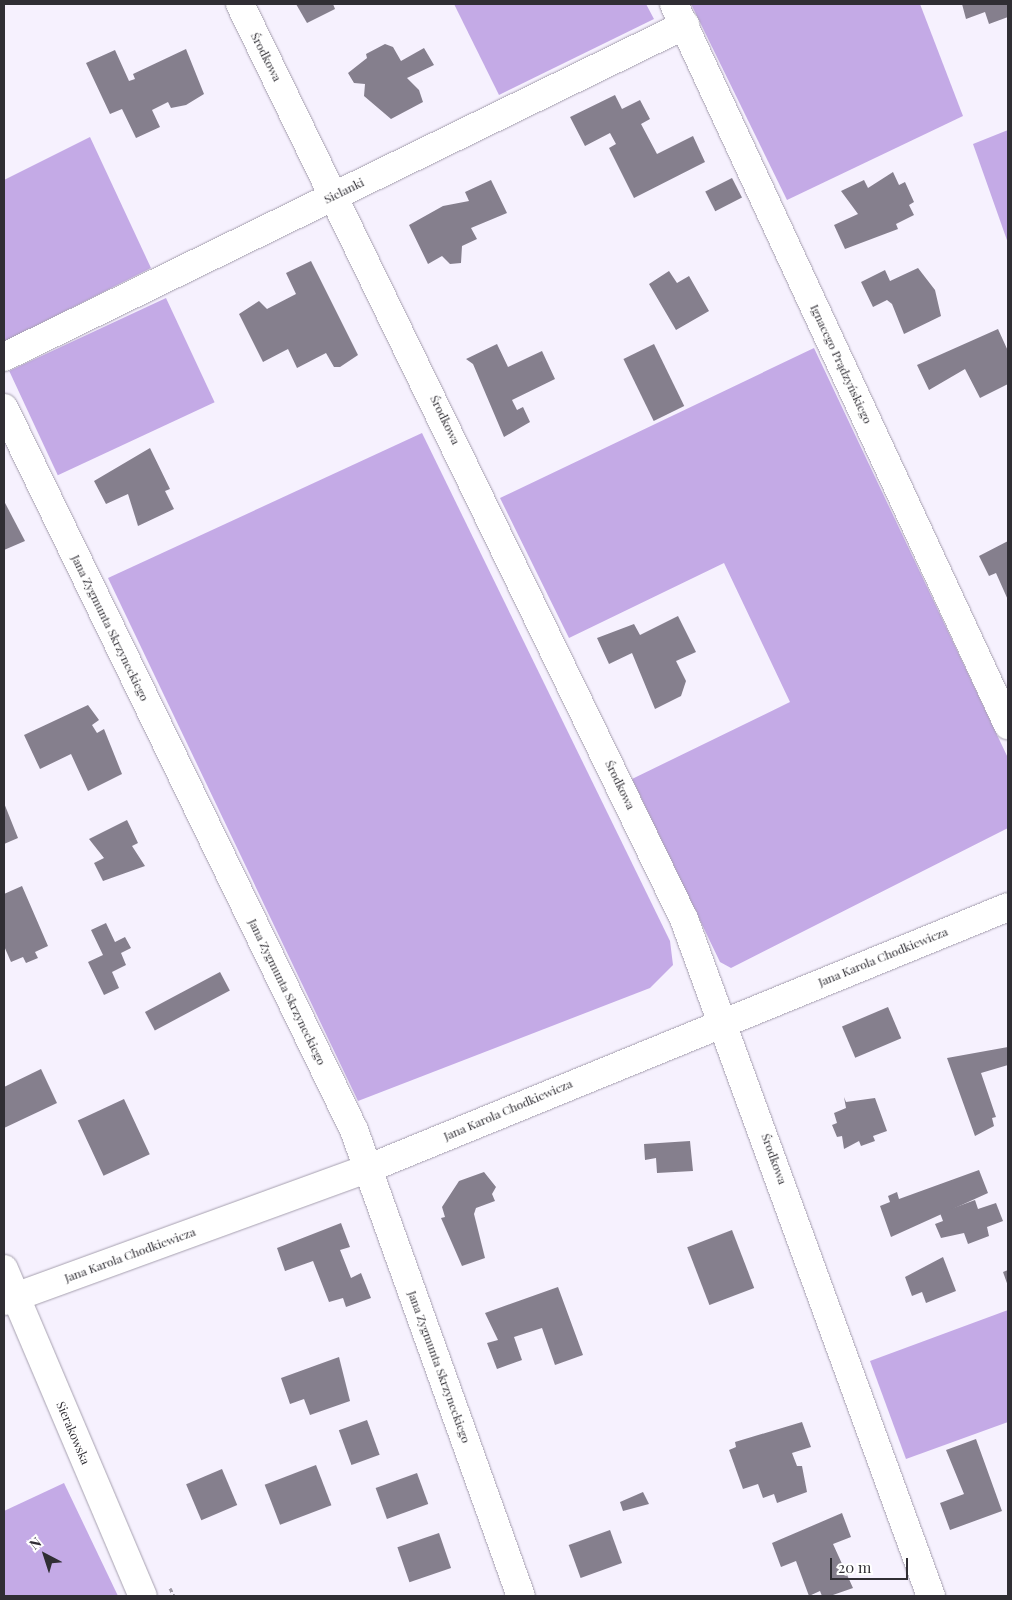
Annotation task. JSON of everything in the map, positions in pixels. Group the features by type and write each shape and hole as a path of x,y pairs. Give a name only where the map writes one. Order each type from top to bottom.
{"street":[{"name":"Środkowa","path":"240,4 336,195 684,918 724,1020 931,1596"},
{"name":"Sielanki","path":"4,357 336,195 680,14"},
{"name":"Ignacego Prądzyńskiego","path":"680,14 1008,725"},
{"name":"Jana Zygmunta Skrzyneckiego","path":"4,408 354,1130 522,1596"},
{"name":"Jana Karola Chodkiewicza","path":"9,1300 367,1169 724,1020 1008,907"},
{"name":"Sierakowska","path":"4,1268 9,1300 143,1596"}],"shaded area":[{"path":"454,4 646,4 654,19 499,95"},
{"path":"691,4 920,4 963,116 787,200"},
{"path":"1008,130 1008,243 973,144"},
{"path":"90,137 151,268 4,342 4,180"},
{"path":"166,298 215,402 58,475 9,371"},
{"path":"814,348 1008,758 1008,828 731,968 720,962 632,779 790,702 724,563 569,638 500,498"},
{"path":"422,433 670,941 673,965 650,988 358,1101 108,578"},
{"path":"1008,1310 1008,1422 906,1459 870,1361"},
{"path":"64,1483 118,1596 4,1596 4,1511"}],"building":[{"path":"296,4 333,4 335,9 307,23"},
{"path":"962,4 1008,4 1008,17 989,24 985,12 966,19"},
{"path":"385,44 393,47 401,61 424,48 434,65 407,78 419,90 423,102 391,119 364,96 365,84 354,83 348,73 367,58 366,54"},
{"path":"186,49 204,94 186,105 171,108 168,102 152,110 160,127 136,138 122,109 110,114 86,63 115,50 129,81 135,79 133,74"},
{"path":"615,95 622,109 640,100 650,119 641,124 657,154 693,136 705,162 634,198 609,148 616,144 610,133 585,146 570,117"},
{"path":"893,172 899,185 905,182 914,202 909,205 914,215 896,224 898,229 845,249 834,225 858,214 841,191 864,180 868,188"},
{"path":"732,178 742,198 715,211 705,192"},
{"path":"491,180 507,213 471,228 477,239 462,246 461,263 450,264 442,256 428,264 409,225 443,206 469,201 465,192"},
{"path":"311,261 358,355 340,367 334,367 326,353 297,368 288,349 263,362 239,314 259,301 267,309 296,294 286,273"},
{"path":"918,268 935,290 941,316 904,334 892,304 887,300 873,307 861,282 885,270 890,281"},
{"path":"669,271 677,283 689,276 709,311 676,330 649,284"},
{"path":"998,329 1008,351 1008,384 980,398 965,369 929,390 917,365"},
{"path":"497,344 508,367 542,351 555,379 512,400 517,410 523,407 530,422 504,437 473,364 466,359"},
{"path":"654,344 684,406 654,421 623,359"},
{"path":"150,448 170,489 165,491 174,509 138,526 128,494 106,504 94,481"},
{"path":"4,501 25,541 4,550"},
{"path":"1008,541 1008,600 996,573 989,576 979,556"},
{"path":"678,616 696,652 676,661 686,681 681,696 655,709 632,653 609,664 597,638 634,624 640,635"},
{"path":"88,705 99,720 92,725 97,733 104,729 122,774 88,791 71,754 40,769 24,735"},
{"path":"4,803 18,838 4,844"},
{"path":"127,820 138,843 132,846 145,866 103,881 94,863 104,858 89,839"},
{"path":"22,886 48,946 35,952 38,958 26,963 23,957 11,962 4,946 4,894"},
{"path":"106,923 115,942 125,937 131,948 121,953 126,965 112,972 119,988 104,995 88,962 103,955 91,930"},
{"path":"220,972 230,991 155,1030 145,1012"},
{"path":"888,1007 901,1038 855,1058 842,1027"},
{"path":"1008,1047 1008,1065 981,1073 996,1117 992,1118 994,1126 975,1136 947,1058"},
{"path":"41,1069 57,1103 4,1128 4,1087"},
{"path":"844,1097 846,1102 875,1098 887,1131 873,1136 875,1141 861,1146 859,1141 844,1149 842,1136 837,1137 832,1125 837,1123 834,1113 846,1108"},
{"path":"124,1099 150,1154 104,1176 78,1121"},
{"path":"690,1141 693,1171 657,1173 656,1158 645,1160 644,1144"},
{"path":"979,1170 988,1193 891,1237 880,1206 890,1202 888,1196 897,1192 899,1199"},
{"path":"484,1172 496,1187 492,1194 495,1201 476,1208 474,1214 485,1258 462,1266 441,1218 445,1217 442,1207 459,1181"},
{"path":"975,1200 978,1209 996,1203 1003,1221 987,1227 989,1236 968,1244 964,1233 941,1238 935,1224 943,1221 940,1213"},
{"path":"341,1223 350,1247 340,1250 351,1278 361,1273 371,1298 346,1307 343,1298 329,1302 313,1261 285,1271 277,1248"},
{"path":"732,1230 754,1288 709,1305 687,1247"},
{"path":"943,1257 956,1291 926,1303 922,1292 912,1296 905,1277"},
{"path":"1008,1270 1008,1286 1003,1272"},
{"path":"558,1287 583,1355 555,1365 542,1328 514,1337 522,1360 497,1369 487,1343 498,1340 485,1313"},
{"path":"339,1357 350,1401 310,1415 304,1399 290,1404 281,1378"},
{"path":"367,1420 380,1455 351,1465 339,1430"},
{"path":"802,1422 811,1447 792,1453 797,1466 802,1466 807,1492 777,1503 774,1494 763,1498 758,1484 743,1489 729,1450 736,1447 735,1442"},
{"path":"976,1439 1002,1511 950,1530 940,1503 964,1494 946,1450"},
{"path":"316,1465 331,1505 280,1525 265,1485"},
{"path":"222,1469 237,1505 201,1520 186,1484"},
{"path":"417,1473 428,1504 387,1519 376,1488"},
{"path":"643,1492 649,1504 623,1511 620,1502"},
{"path":"842,1513 851,1537 833,1544 853,1588 830,1596 822,1596 820,1591 809,1596 796,1561 781,1567 772,1543"},
{"path":"610,1530 622,1563 581,1578 569,1545"},
{"path":"439,1533 451,1568 409,1582 397,1547"}]}
